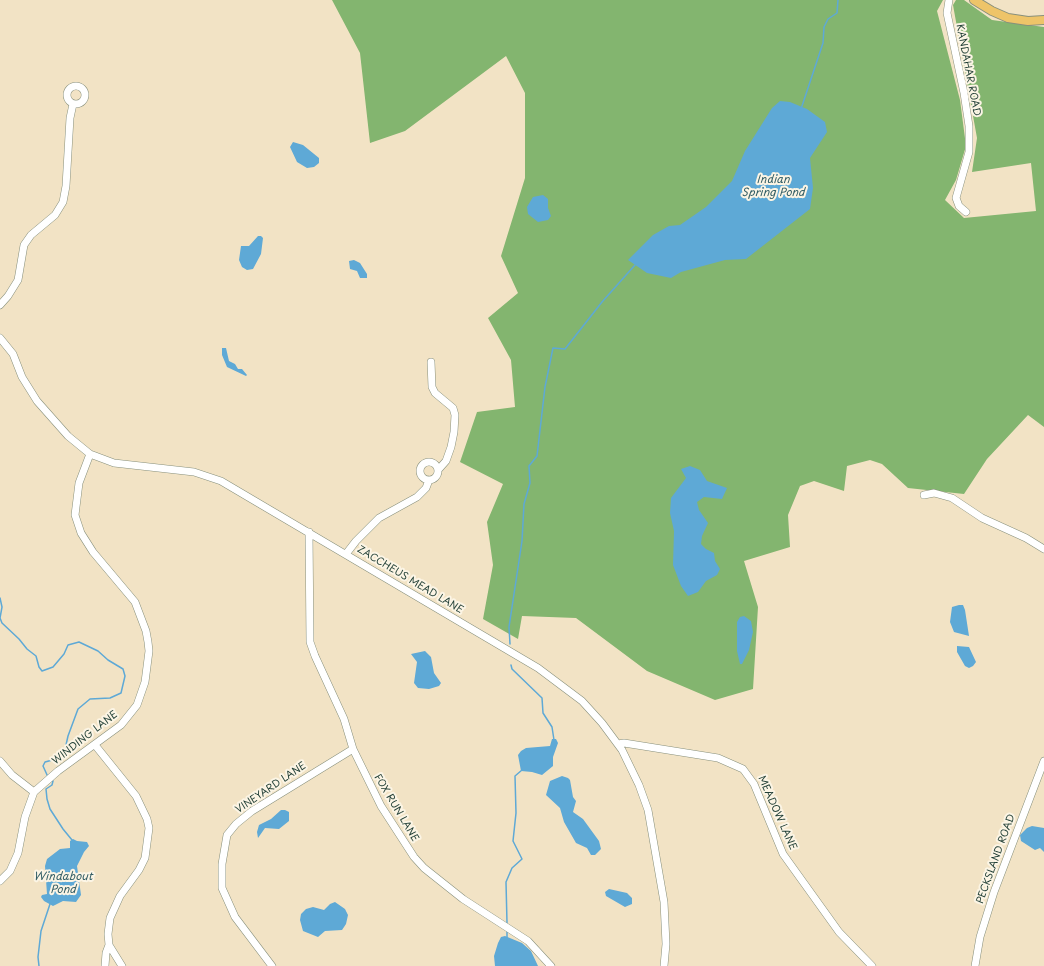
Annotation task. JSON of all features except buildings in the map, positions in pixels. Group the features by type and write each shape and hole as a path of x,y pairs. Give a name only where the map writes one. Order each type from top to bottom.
{"main road":[{"path":"974,0 992,11 1008,18 1028,21 1044,20"}],"street":[{"name":"KANDAHAR ROAD","path":"950,0 947,13 964,93 969,152 956,198 959,206 966,212"},
{"path":"0,305 8,296 18,280 24,245 31,235 55,215 63,202 66,186 70,118 73,104"},
{"name":"ZACCHEUS MEAD LANE","path":"0,338 13,354 22,377 37,401 68,436 90,454 114,463 175,469 208,476 238,490 560,683 582,701 602,723 618,744 639,785 652,824 664,902 666,942 664,966"},
{"path":"431,362 432,387 435,393 453,408 455,414 451,447 446,461 438,470"},
{"name":"WINDING LANE","path":"0,880 10,871 18,853 25,817 34,792 54,774 121,725 136,705 145,682 149,651 146,630 135,602 93,552 77,524 74,515 76,494 90,454"},
{"path":"346,554 356,541 379,518 417,497 426,488 429,480 437,476 437,465 432,462 424,463 421,466 422,476 429,480"},
{"path":"924,495 934,493 952,498 982,518 1026,538 1044,549"},
{"name":"FOX RUN LANE","path":"309,532 310,642 314,656 344,719 353,749 381,806 414,857 463,899 528,941 551,966"},
{"name":"MEADOW LANE","path":"618,744 624,743 718,758 743,769 754,784 783,854 839,932 872,966"},
{"path":"95,745 136,796 147,818 149,828 146,858 120,896 110,918 108,934 109,946 106,953 105,966"},
{"name":"VINEYARD LANE","path":"272,966 235,917 222,888 222,864 227,835 236,824 252,811 353,749"},
{"path":"0,761 12,775 34,792"},
{"name":"PECKSLAND ROAD","path":"975,966 980,937 994,892 1044,761"},
{"path":"109,946 122,966"}],"green space":[{"path":"332,0 943,0 937,11 960,100 966,146 956,180 945,200 964,218 1036,211 1031,163 972,172 977,138 953,5 956,0 964,0 992,20 1044,27 1044,427 1028,415 987,459 964,494 908,488 882,464 870,460 847,466 844,491 814,481 800,486 788,515 790,547 744,561 758,607 753,689 715,700 647,671 576,618 522,616 518,639 483,619 493,565 487,522 503,484 460,462 477,412 515,407 511,360 488,318 518,293 501,256 525,178 525,93 506,56 405,131 370,143 360,53"}],"water":[{"name":"Indian Spring Pond","path":"780,101 790,102 807,109 825,122 827,132 810,158 813,188 810,209 746,259 725,260 681,272 671,278 647,273 628,260 653,235 669,226 680,225 706,207 732,181 745,151 772,108"},
{"path":"293,142 303,145 319,158 319,163 314,167 307,168 297,162 290,147"},
{"path":"543,195 548,199 548,208 551,216 548,220 538,222 528,214 527,207 533,197"},
{"path":"258,236 263,238 261,254 253,269 247,270 242,267 239,260 241,246 249,246"},
{"path":"354,260 360,263 367,274 367,278 360,278 357,271 350,269 349,261"},
{"path":"222,348 226,348 229,361 235,364 238,369 242,369 247,375 246,376 227,367 222,355"},
{"path":"690,466 700,470 707,481 727,488 722,499 704,497 697,502 699,510 708,523 702,536 701,544 706,549 714,553 715,561 720,569 717,575 706,581 698,592 688,596 681,586 673,565 674,531 670,513 671,498 686,478 681,469"},
{"path":"963,605 965,610 969,636 954,632 950,622 952,607"},
{"path":"744,616 751,621 753,632 749,650 742,664 740,664 737,651 737,622 740,617"},
{"path":"957,646 969,647 976,662 973,666 969,668 965,666 957,652"},
{"path":"425,651 431,657 434,673 441,683 439,686 429,689 418,688 414,683 417,662 411,654"},
{"path":"552,739 556,739 558,743 553,757 553,766 542,775 521,771 518,755 521,751 526,748 550,746"},
{"path":"562,776 570,780 573,797 576,801 573,812 583,819 599,841 601,849 595,855 591,855 587,848 576,843 564,822 560,808 546,795 550,781"},
{"path":"281,810 289,812 289,821 279,829 265,828 258,838 257,832 259,825 271,819"},
{"path":"1032,826 1044,828 1044,852 1040,848 1035,850 1021,841 1020,835 1027,828"},
{"name":"Windabout Pond","path":"73,839 87,842 89,846 84,852 77,866 81,895 76,902 63,901 53,906 44,901 41,897 42,895 47,894 45,866 47,859 60,849 70,848 70,841"},
{"path":"609,889 627,893 632,898 632,904 625,907 606,896 605,892"},
{"path":"335,902 345,909 348,915 346,924 342,930 325,931 318,937 303,931 300,920 301,914 306,909 313,907 324,910 330,904"},
{"path":"505,936 522,943 531,951 538,966 495,966 494,956 498,943 501,937"}],"waterway":[{"path":"801,109 823,43 824,27 828,19 837,13 838,0"},
{"path":"510,644 509,627 522,541 524,504 530,483 529,466 537,456 545,387 553,348 565,349 602,302 635,265"},
{"path":"0,598 2,607 0,618 2,623 27,649 36,656 39,667 42,671 53,667 64,654 68,645 79,642 98,651 108,660 123,669 125,676 121,693 110,698 90,699 78,709 68,736 64,754 60,758 45,762 43,766 48,777"},
{"path":"511,665 512,669 542,698 543,713 552,727 554,740"},
{"path":"507,923 506,882 512,868 522,859 513,841 516,813 515,776 522,770"},
{"path":"51,780 53,781 52,785 46,789 50,809 72,840"},
{"path":"39,966 38,957 41,931 50,904"},
{"path":"507,929 507,937"}]}
